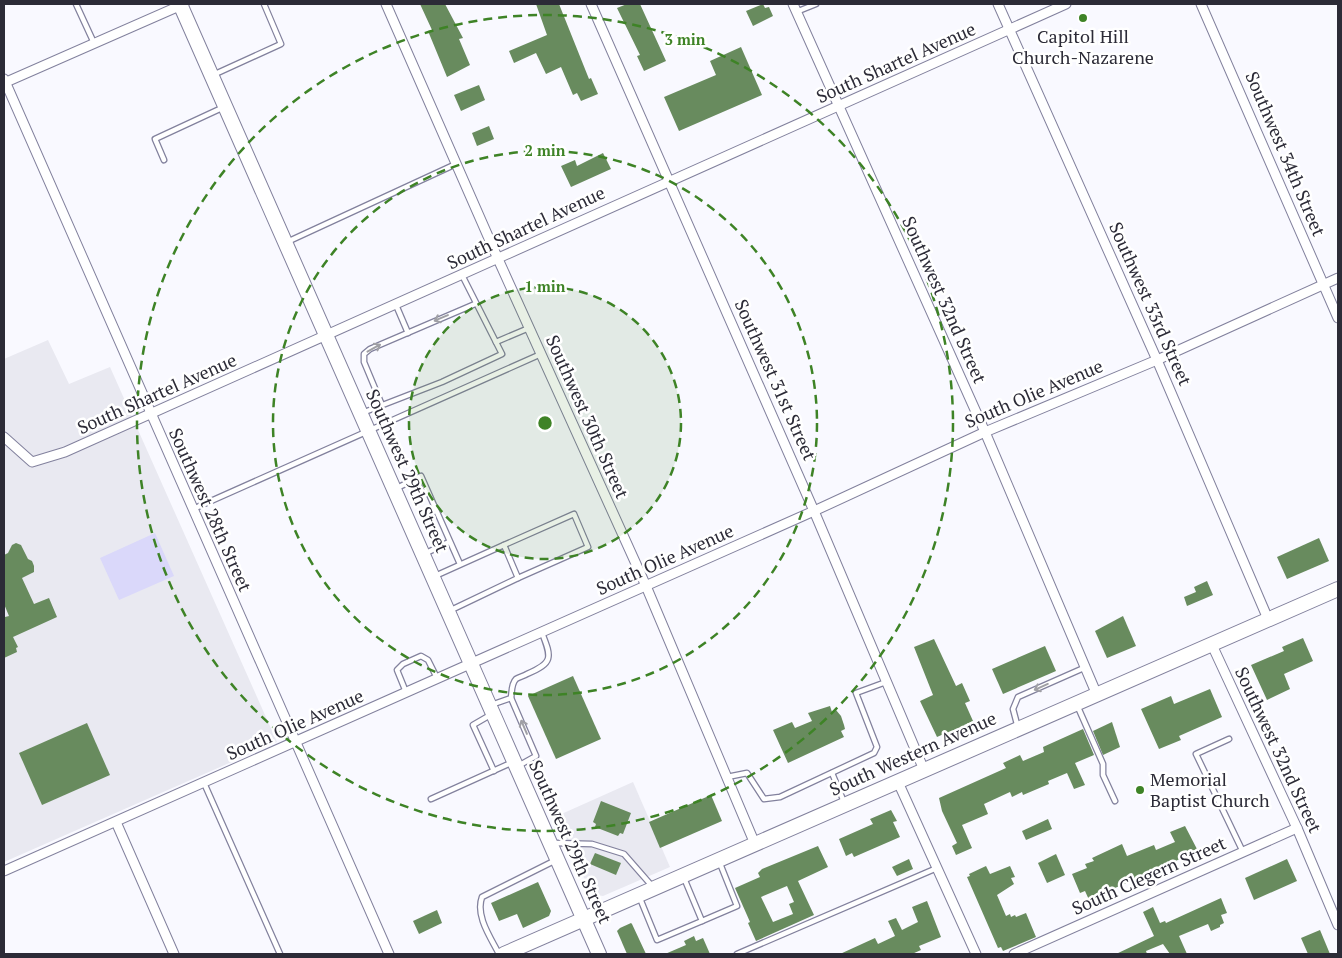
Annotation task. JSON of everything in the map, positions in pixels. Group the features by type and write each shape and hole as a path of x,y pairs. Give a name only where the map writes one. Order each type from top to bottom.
{"main road":[{"name":"Southwest 29th Street","path":"181,4 599,954"},
{"name":"South Western Avenue","path":"504,954 1338,590"}],"street":[{"path":"4,82 94,44 181,4"},
{"name":"Southwest 30th Street","path":"386,4 498,259 646,586 756,844"},
{"name":"Southwest 31st Street","path":"591,4 814,511 924,770"},
{"name":"Southwest 33rd Street","path":"998,4 1157,360 1268,620"},
{"name":"South Shartel Avenue","path":"4,438 32,462 65,452 1066,4"},
{"name":"Southwest 34th Street","path":"1201,4 1338,318"},
{"name":"Southwest 32nd Street","path":"795,8 986,432 1097,695"},
{"name":"Southwest 28th Street","path":"4,82 388,954"},
{"name":"South Olie Avenue","path":"4,871 542,633 986,432 1157,360 1338,278"},
{"name":"Southwest 32nd Street","path":"1212,645 1297,828 1338,925"},
{"path":"898,782 975,954"},
{"path":"116,822 174,954"},
{"name":"South Clegern Street","path":"1014,954 1297,828"}],"lane":[{"path":"76,4 94,44"},
{"path":"212,75 280,44 264,4"},
{"path":"795,8 816,4"},
{"path":"164,160 155,139 225,106"},
{"path":"286,243 456,164"},
{"path":"361,413 442,382 502,354 482,313 475,304 462,275"},
{"path":"382,405 364,362 364,354 370,349 475,304"},
{"path":"396,305 408,332"},
{"path":"496,342 529,328"},
{"path":"192,509 541,354"},
{"path":"395,490 421,476 460,564"},
{"path":"433,577 574,514 588,548 448,611"},
{"path":"423,554 449,542"},
{"path":"504,545 518,578"},
{"path":"431,799 494,771 536,756 511,698 512,686 516,679 544,666 549,661 549,650 542,633"},
{"path":"406,693 397,670 403,664 421,656 428,660 438,679"},
{"path":"1018,729 1013,709 1018,697 1086,667"},
{"path":"727,777 747,773 764,799 780,797 874,753 877,747 856,693 886,682"},
{"path":"494,771 473,725 511,698"},
{"path":"1076,704 1103,764 1103,775 1115,802"},
{"path":"1229,739 1196,754 1243,852"},
{"path":"832,773 845,804"},
{"path":"204,783 280,954"},
{"path":"550,844 592,844 624,854 654,888"},
{"path":"499,954 481,916 480,904 482,897 557,859"},
{"path":"638,895 657,940 737,906 718,860"},
{"path":"737,954 937,868"},
{"path":"683,876 702,921"}],"shaded area":[{"path":"48,340 69,384 110,367 277,742 4,862 4,359"},
{"path":"155,533 174,576 119,600 100,558"},
{"path":"633,782 670,867 603,896 591,894 557,816"}],"building":[{"path":"420,4 445,4 463,38 459,39 470,65 447,77 428,31 432,30"},
{"path":"536,4 559,4 589,79 591,78 598,94 581,101 577,93 573,95 561,67 546,74 536,53 514,63 509,51 547,35"},
{"path":"627,4 640,4 666,61 644,71 637,56 640,55 617,8"},
{"path":"763,4 765,8 769,7 773,16 753,26 746,11"},
{"path":"741,47 762,95 679,131 664,97 716,75 710,61"},
{"path":"479,85 485,100 461,111 454,95"},
{"path":"489,126 494,139 477,146 472,133"},
{"path":"603,153 611,169 571,187 561,166 575,160 577,166"},
{"path":"1319,538 1329,561 1287,579 1277,557"},
{"path":"16,543 21,545 34,566 34,572 22,578 34,604 49,598 57,617 13,637 18,647 16,648 17,652 4,658 4,615 5,617 9,616 4,604 4,555"},
{"path":"1207,581 1213,595 1187,606 1184,597 1196,592 1194,587"},
{"path":"1123,616 1136,646 1107,658 1095,631"},
{"path":"1303,638 1313,661 1284,674 1290,689 1267,700 1251,665 1284,651 1282,647"},
{"path":"934,639 956,686 962,683 970,701 965,703 973,721 964,725 965,728 948,736 946,733 937,737 920,701 933,695 914,647"},
{"path":"1045,646 1056,671 1003,694 992,669"},
{"path":"573,676 601,739 556,759 528,696"},
{"path":"1210,689 1222,717 1179,736 1181,740 1159,749 1141,709 1171,696 1174,704"},
{"path":"830,706 832,712 836,710 841,716 845,729 841,731 844,737 788,763 773,730 792,722 795,728 812,721 808,713"},
{"path":"1112,722 1120,747 1103,755 1093,731"},
{"path":"87,723 110,775 42,805 19,753"},
{"path":"1083,729 1094,755 1075,763 1085,785 1074,789 1067,773 1048,781 1049,784 1023,795 1022,792 1012,797 1010,792 984,804 988,814 962,825 972,848 956,855 952,846 957,843 942,811 939,798 1006,768 1003,763 1020,755 1023,761 1044,752 1043,747"},
{"path":"711,795 722,821 660,848 649,822"},
{"path":"601,801 631,813 623,834 620,833 618,836 595,827 596,824 593,822"},
{"path":"891,810 897,821 893,822 900,837 854,857 852,853 846,856 839,839 873,824 870,819"},
{"path":"1048,819 1052,829 1026,840 1022,831"},
{"path":"1185,826 1198,851 1097,896 1099,899 1090,902 1085,891 1080,893 1072,874 1087,868 1085,864 1094,861 1092,858 1122,844 1127,856 1154,845 1156,850 1175,842 1170,832"},
{"path":"818,846 828,867 798,881 814,915 756,941 735,888 760,877 758,873 762,869","holes":["787,886 794,902 789,904 793,914 773,922 761,897"]},
{"path":"595,853 621,863 616,875 590,864"},
{"path":"1056,854 1065,875 1047,883 1038,863"},
{"path":"909,859 913,869 897,876 892,867"},
{"path":"1287,859 1297,881 1254,900 1245,878"},
{"path":"986,866 990,874 1010,866 1015,877 1011,878 1014,884 997,895 1006,916 1010,914 1011,917 1015,915 1016,917 1026,913 1036,937 1003,951 1001,947 998,948 967,877 970,876 969,874"},
{"path":"538,882 551,911 549,916 523,928 517,914 499,921 491,903"},
{"path":"1221,898 1227,913 1221,915 1224,923 1220,927 1211,931 1208,924 1179,936 1187,954 1170,954 1163,944 1146,951 1147,954 1116,954 1154,936 1143,912 1153,907 1160,923 1165,921 1166,923"},
{"path":"927,901 941,937 919,946 921,950 912,954 840,954 875,938 878,944 895,936 888,921 896,918 902,930 918,922 912,907"},
{"path":"437,910 442,923 419,934 413,921"},
{"path":"631,923 646,954 627,954 617,931"},
{"path":"1320,930 1330,954 1308,954 1301,938"},
{"path":"694,936 696,941 703,938 710,954 665,954 686,945 684,941"}],"place":[{"name":"Capitol Hill Church-Nazarene","path":"1083,18"},
{"name":"Memorial Baptist Church","path":"1140,790"}]}
